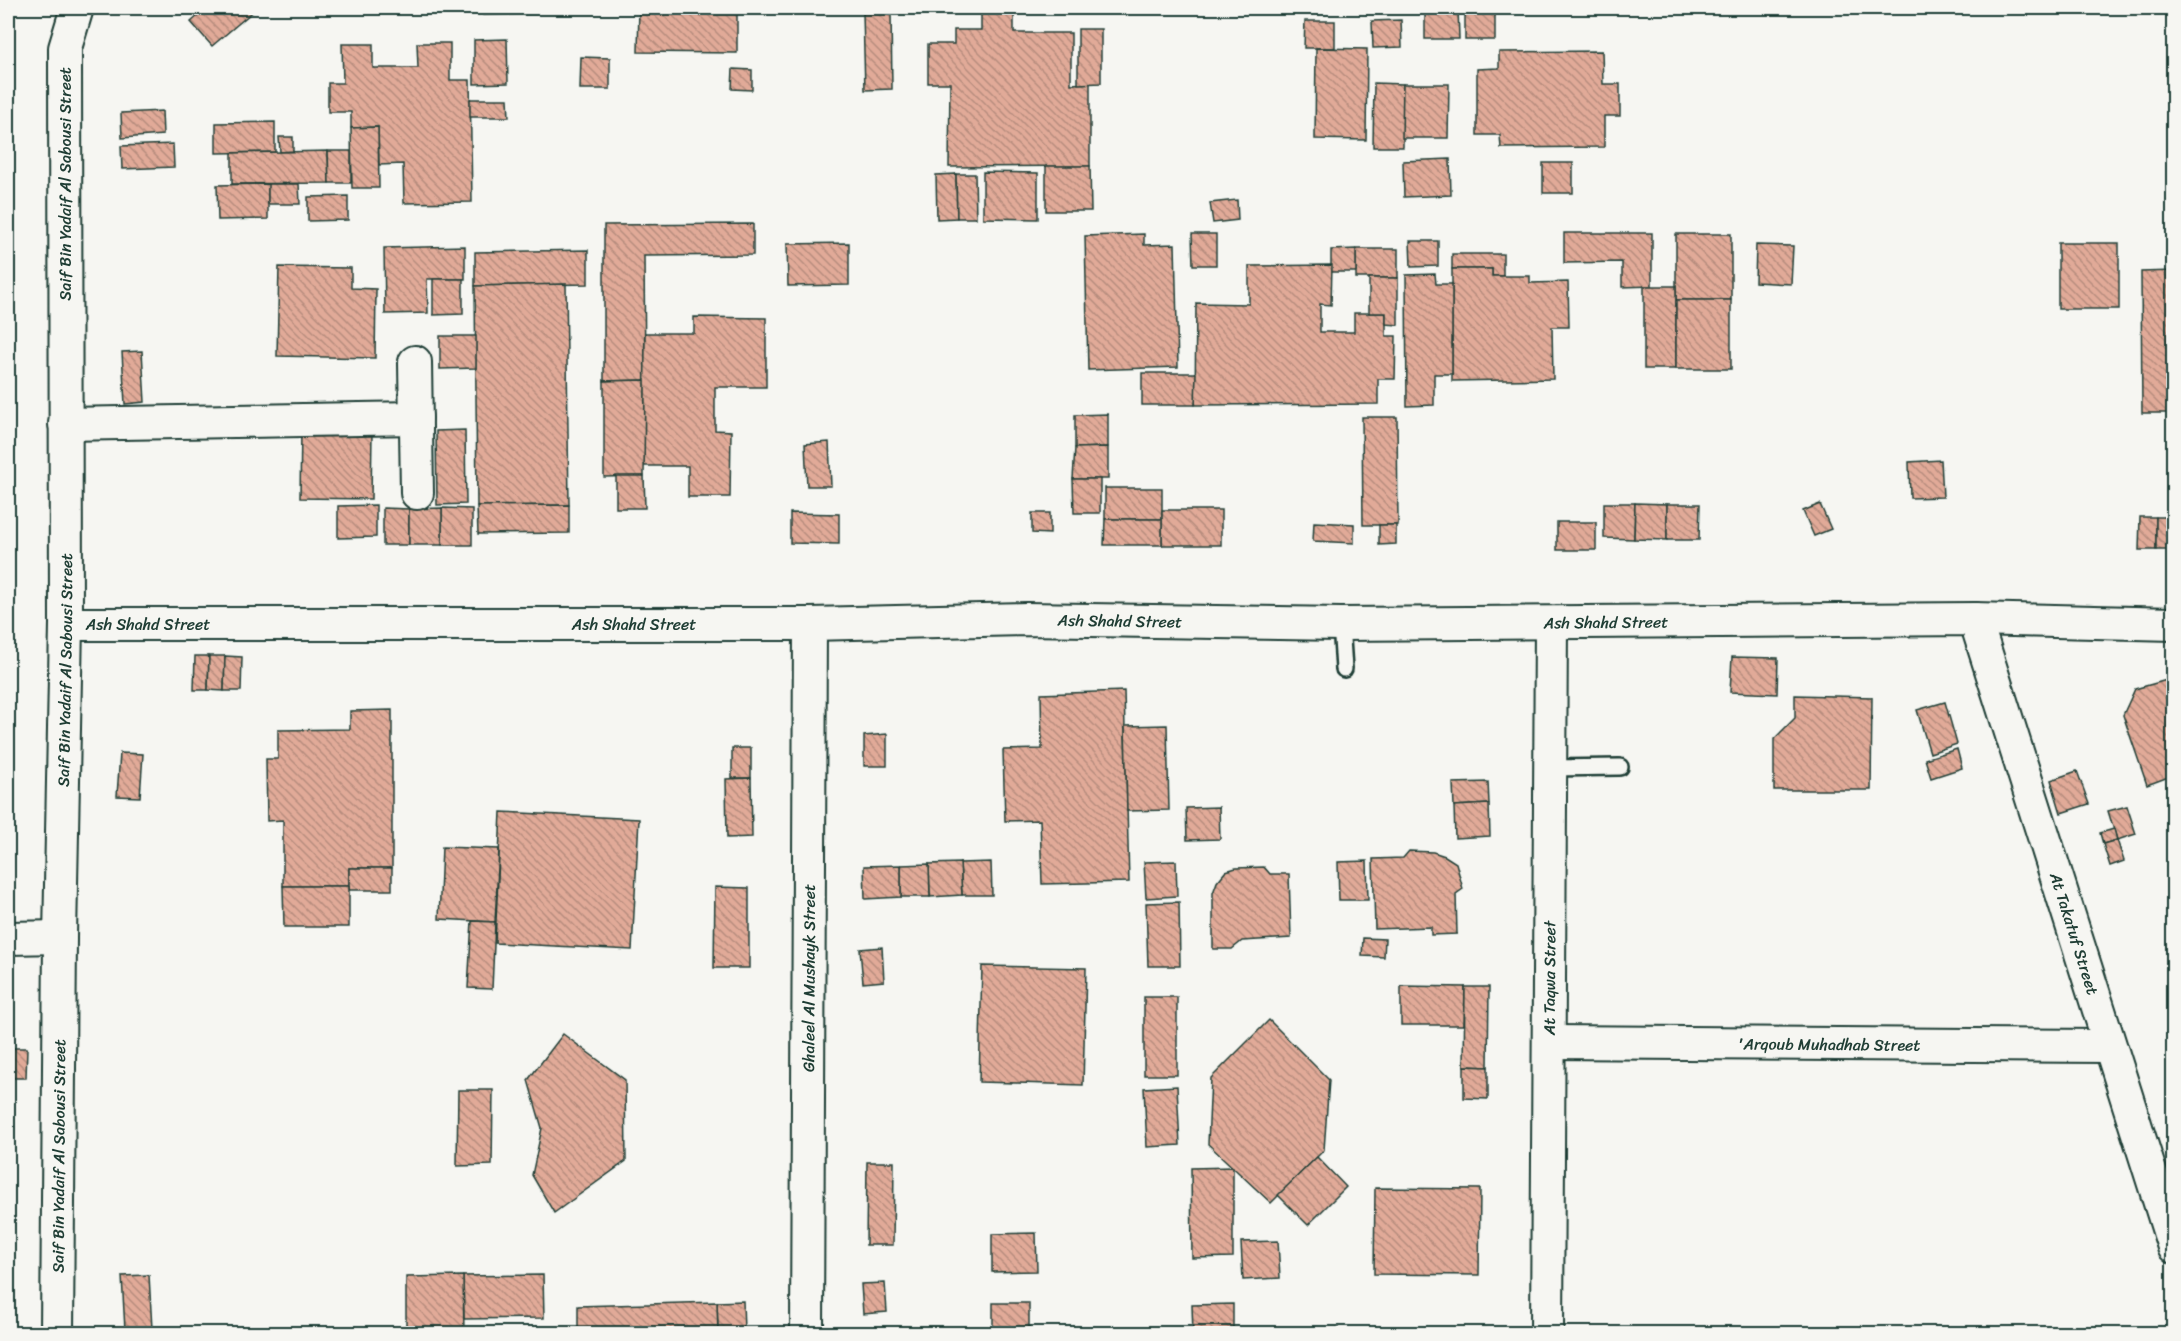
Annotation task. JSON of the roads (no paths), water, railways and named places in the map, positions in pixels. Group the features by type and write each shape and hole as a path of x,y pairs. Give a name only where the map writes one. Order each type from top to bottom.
{"street":[{"name":"Saif Bin Yadaif Al Sabousi Street","path":"57,1334 60,938 66,624 65,48 77,8"},
{"path":"415,362 417,493"},
{"path":"65,424 416,417"},
{"name":"Ash Shahd Street","path":"66,624 810,624 1026,619 1341,624 1976,620 2174,624"},
{"name":"At Takatuf Street","path":"1976,620 2174,1247"},
{"name":"At Taqwa Street","path":"1547,1334 1551,623"},
{"name":"Ghaleel Al Mushayk Street","path":"807,1334 810,624"},
{"path":"8,938 60,938"},
{"name":"'Arqoub Muhadhab Street","path":"1550,1042 2109,1046"}],"lane":[{"path":"1341,624 1344,669"},
{"path":"1550,768 1620,767"}]}
